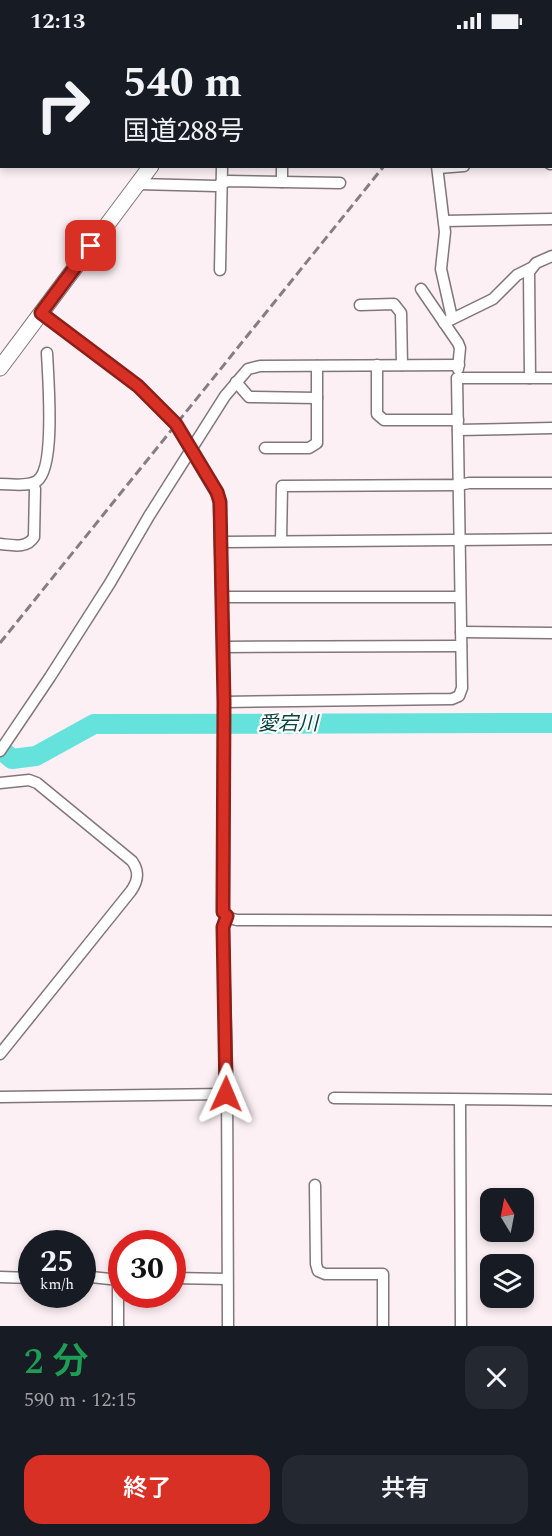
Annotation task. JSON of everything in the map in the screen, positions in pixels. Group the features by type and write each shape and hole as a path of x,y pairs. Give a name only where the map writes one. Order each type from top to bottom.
{"highway":[{"path":"0,368 150,168"}],"street":[{"path":"220,270 222,168"},
{"path":"282,168 282,182"},
{"path":"437,168 445,241 441,269 448,321"},
{"path":"138,184 216,186 228,181 340,183"},
{"path":"444,221 552,219"},
{"path":"448,321 475,310 493,299 517,275 552,256"},
{"path":"530,378 529,272 531,268"},
{"path":"224,702 456,698 462,688 457,378 460,348 448,321 421,289"},
{"path":"360,305 393,304 401,312 402,365"},
{"path":"41,313 138,386 176,424 219,498 224,702 223,912 233,919 245,920 552,921"},
{"path":"0,484 33,484 44,473 49,446 47,352"},
{"path":"377,365 377,414 384,420 552,428"},
{"path":"0,751 110,583 225,396 248,369 253,367 459,365"},
{"path":"266,448 309,448 317,443 317,366"},
{"path":"457,378 552,378"},
{"path":"236,381 249,397 317,398"},
{"path":"281,542 282,486 459,486 469,483 552,483"},
{"path":"0,544 24,545 32,542 35,489 33,484"},
{"path":"221,542 552,539"},
{"path":"222,597 460,597"},
{"path":"461,632 552,633"},
{"path":"223,647 461,646"},
{"path":"0,783 30,780 37,783 132,861 138,878 131,891 0,1054"},
{"path":"227,916 223,927 228,1326"},
{"path":"0,1098 226,1094"},
{"path":"334,1098 460,1101 552,1100"},
{"path":"460,1101 461,1326"},
{"path":"315,1185 318,1270 325,1274 383,1274 383,1326"},
{"path":"0,1276 18,1277"},
{"path":"186,1278 227,1279"},
{"path":"118,1308 118,1326"}],"waterway":[{"name":"愛宕川","path":"0,749 12,759 36,756 94,724 552,723"}],"railway":[{"path":"0,643 382,168"}],"route":[{"path":"91,246 41,313 138,386 176,424 217,492 220,502 224,702 223,912 227,916 223,927 226,1094"}]}
